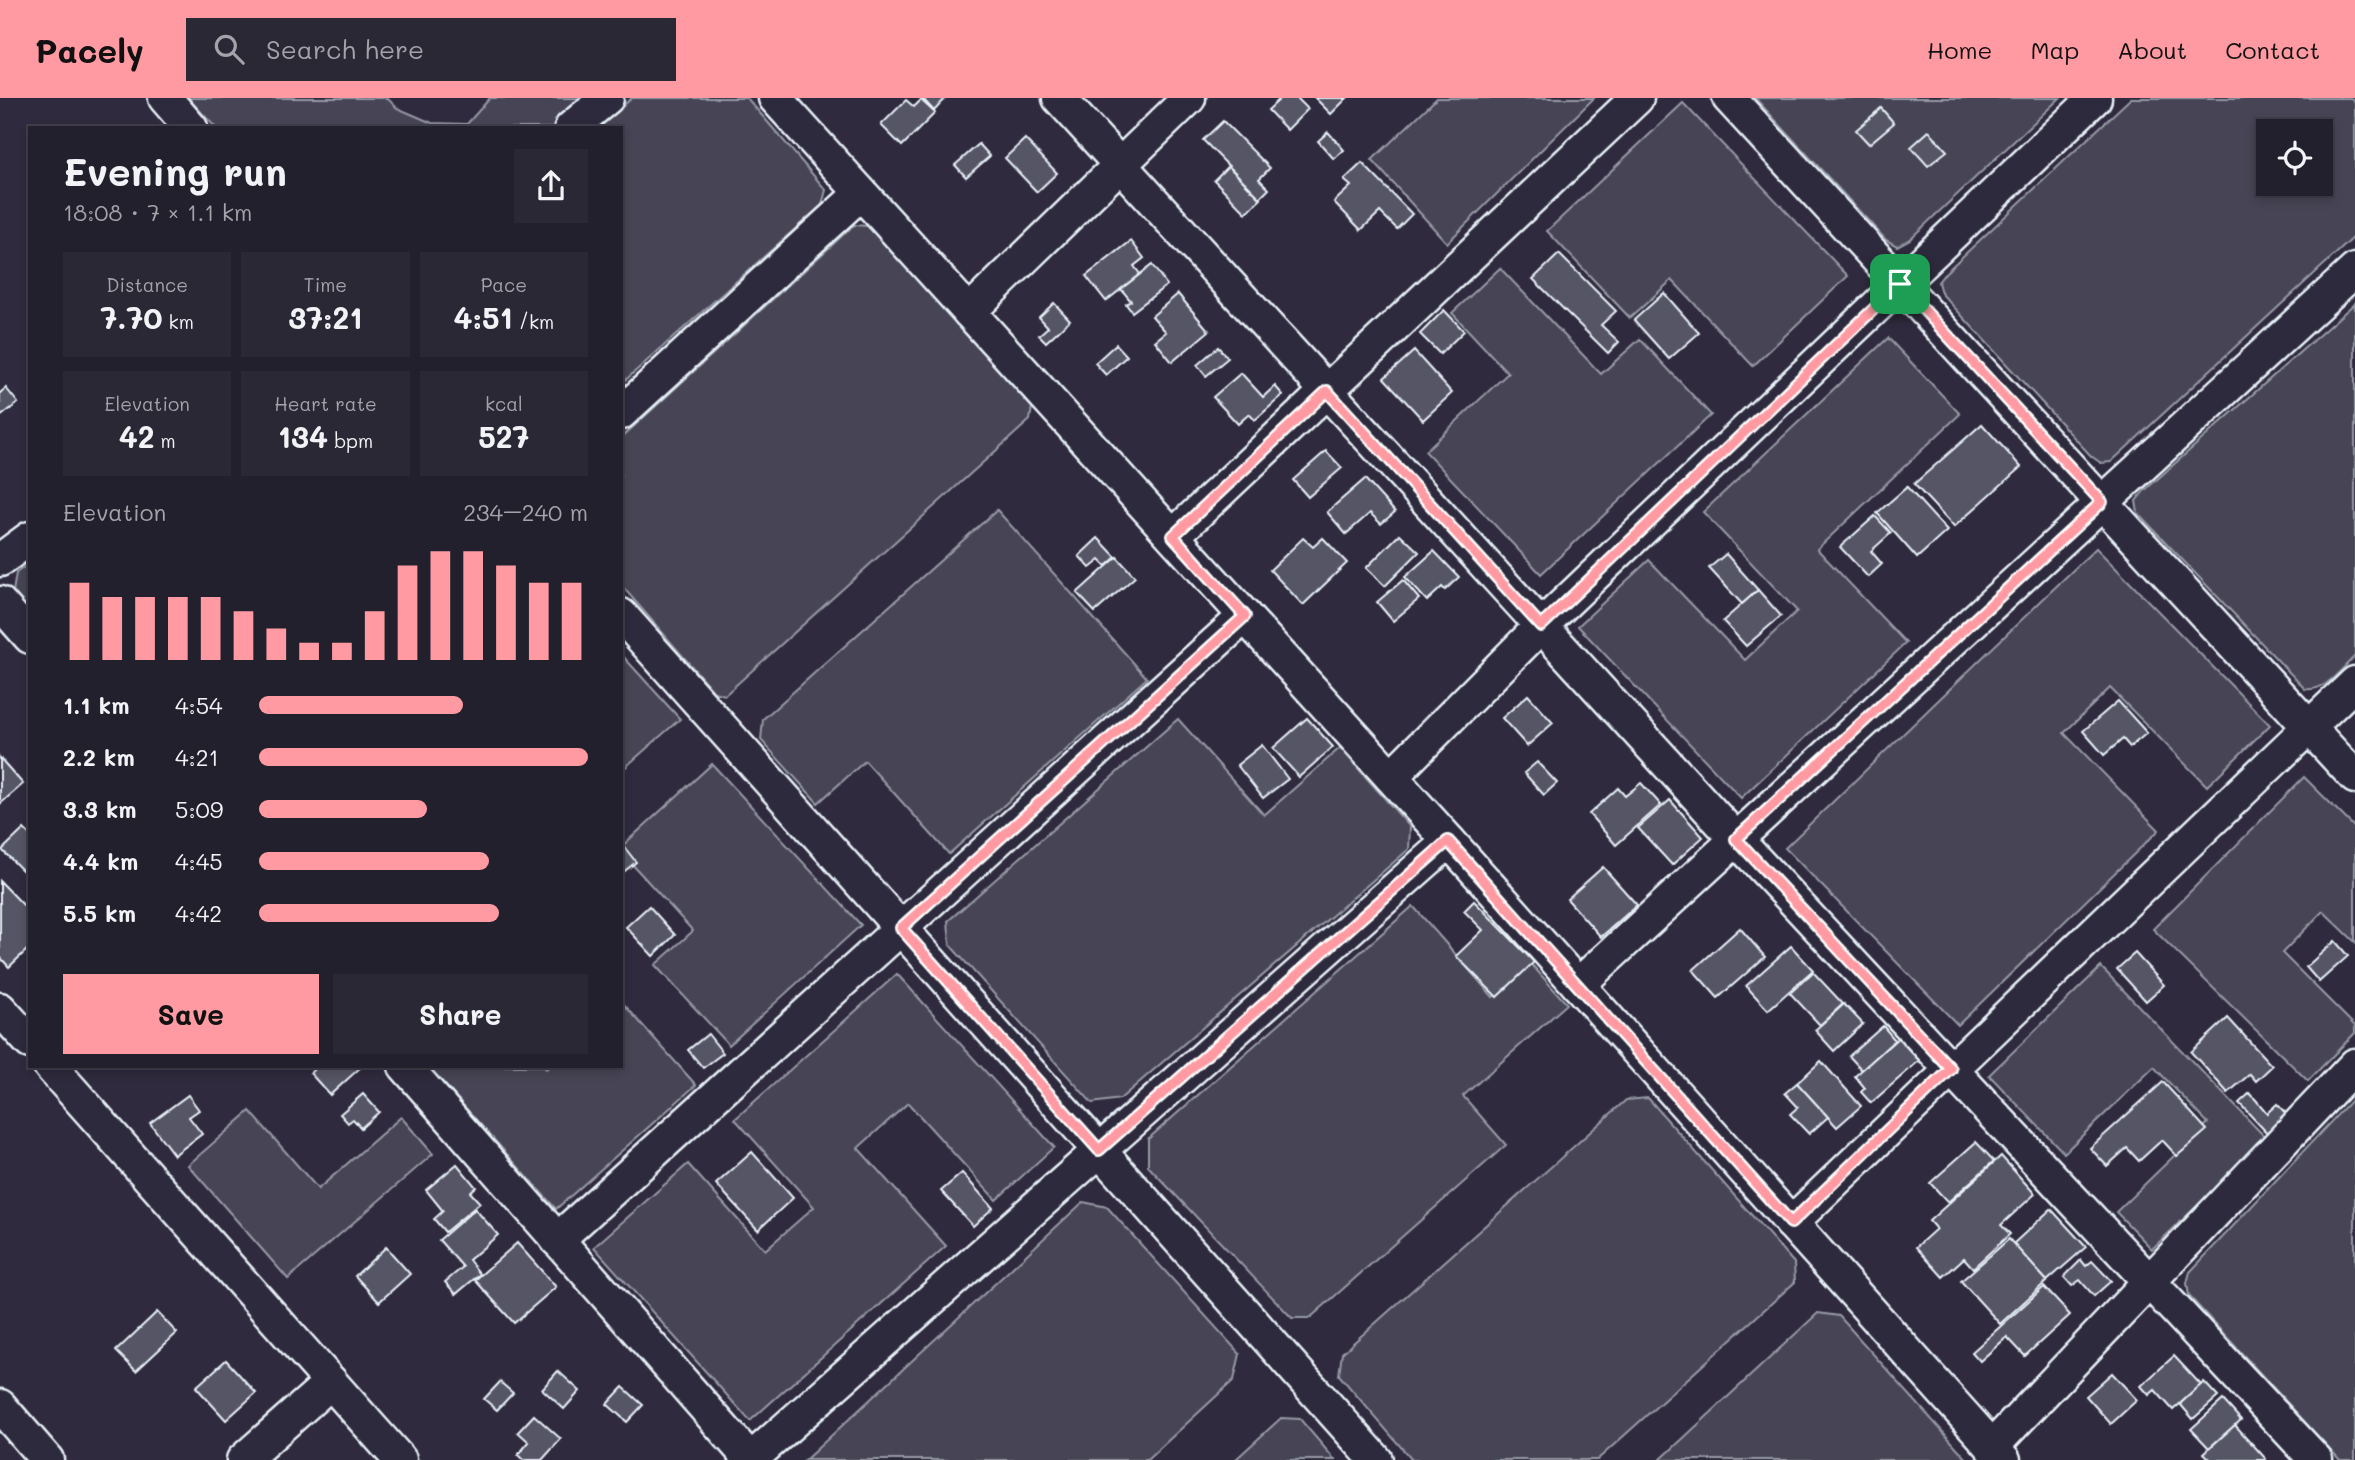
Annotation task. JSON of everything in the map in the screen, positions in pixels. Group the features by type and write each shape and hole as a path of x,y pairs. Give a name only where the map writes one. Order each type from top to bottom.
{"street":[{"path":"165,98 189,126"},
{"path":"573,126 607,98"},
{"path":"775,98 1391,777 1998,1454 2149,1282 2355,1065"},
{"path":"1059,98 1736,839 2316,1460"},
{"path":"969,312 1189,98"},
{"path":"1173,536 1637,98"},
{"path":"1729,98 2355,776"},
{"path":"1391,777 1541,626 2095,98"},
{"path":"623,411 861,193"},
{"path":"1578,985 2355,270"},
{"path":"0,560 28,539"},
{"path":"0,603 28,635"},
{"path":"558,1240 1245,616"},
{"path":"623,617 1376,1460"},
{"path":"1791,1223 2355,683"},
{"path":"407,1068 750,1460 1448,841"},
{"path":"0,1009 28,1040"},
{"path":"52,1068 400,1460"},
{"path":"243,1460 331,1382"},
{"path":"0,1406 37,1456"}],"shaded area":[{"path":"188,98 387,98 397,108 432,123 467,124 490,98 591,98 557,126 214,126"},
{"path":"632,98 747,98 826,190 822,205 623,382 623,126 599,126"},
{"path":"1437,98 1594,98 1447,243 1372,160"},
{"path":"1755,98 2060,98 1910,239 1897,246 1886,240"},
{"path":"2131,98 2351,98 2355,102 2355,236 2111,462 2101,463 2091,456 1941,293 1938,282"},
{"path":"1683,103 1848,276 1753,366 1672,280 1630,318 1547,231"},
{"path":"854,225 868,226 1032,407 1030,420 725,695 714,692 623,587 623,436"},
{"path":"1500,268 1601,374 1640,339 1711,415 1541,574 1425,451 1508,373 1452,313"},
{"path":"2355,303 2355,656 2339,673 2320,687 2305,689 2138,513 2136,501"},
{"path":"1888,338 1960,414 1817,549 1906,643 1741,798 1578,626 1649,560 1745,660 1797,611 1703,512"},
{"path":"997,510 1147,678 949,854 865,761 818,803 761,740 763,719"},
{"path":"2096,548 2270,725 2207,786 2110,688 2064,733 2159,830 1958,1025 1785,848"},
{"path":"28,564 28,609 13,592 16,573"},
{"path":"623,656 680,719 623,769"},
{"path":"1178,719 1264,815 1340,748 1410,827 1409,849 1120,1099 1092,1103 950,945 948,921"},
{"path":"712,764 861,925 729,1045 655,965 693,931 623,854 623,845"},
{"path":"2304,777 2355,828 2355,942 2323,911 2282,953 2355,1026 2355,1033 2308,1081 2153,929"},
{"path":"1413,906 1493,997 1531,964 1567,1004 1463,1096 1506,1145 1310,1318 1292,1318 1148,1166 1148,1139"},
{"path":"2101,967 2267,1139 2152,1249 2116,1212 2208,1123 2154,1067 2064,1153 1989,1075"},
{"path":"897,974 1054,1147 996,1200 908,1103 858,1148 946,1246 750,1421 594,1247 688,1164 765,1250 814,1207 735,1119"},
{"path":"623,1003 696,1085 556,1209 430,1068 623,1068"},
{"path":"2355,1096 2355,1460 2340,1460 2189,1296 2187,1283 2190,1272"},
{"path":"1648,1098 1794,1263 1795,1282 1597,1460 1412,1460 1339,1375 1342,1353 1626,1100"},
{"path":"250,1111 318,1189 401,1117 433,1154 288,1279 188,1165"},
{"path":"1083,1202 1107,1207 1240,1354 1234,1380 1147,1460 805,1460"},
{"path":"1818,1313 1839,1316 1968,1460 1660,1460"},
{"path":"1281,1418 1300,1419 1335,1460 1235,1460"}],"building":[{"path":"922,98 946,98 934,111"},
{"path":"1281,98 1297,98 1308,109 1287,130 1268,110"},
{"path":"1315,98 1347,98 1331,114"},
{"path":"906,100 914,107 921,100 935,113 902,146 881,125"},
{"path":"1881,108 1894,123 1869,144 1856,130"},
{"path":"1223,121 1270,168 1259,179 1269,189 1260,198 1203,140"},
{"path":"1929,131 1947,151 1928,166 1911,147"},
{"path":"1328,132 1344,150 1334,159 1318,141"},
{"path":"1025,139 1057,173 1037,192 1005,158"},
{"path":"979,144 990,156 966,177 955,165"},
{"path":"1362,163 1412,214 1397,229 1380,212 1361,230 1334,202 1351,186 1344,180"},
{"path":"1228,166 1261,199 1246,213 1214,180"},
{"path":"1131,241 1144,258 1134,266 1140,274 1106,301 1086,276"},
{"path":"1559,254 1616,311 1601,325 1619,342 1608,353 1533,279"},
{"path":"1152,265 1167,285 1132,312 1126,304 1131,301 1121,289"},
{"path":"1664,293 1699,333 1669,359 1634,320"},
{"path":"1178,294 1209,331 1172,362 1155,341 1166,332 1152,316"},
{"path":"1054,303 1070,320 1046,342 1039,335 1048,327 1039,317"},
{"path":"1444,310 1464,331 1440,354 1420,334"},
{"path":"1116,344 1127,356 1106,375 1095,363"},
{"path":"1218,347 1228,358 1206,376 1197,365"},
{"path":"1414,351 1452,393 1423,420 1384,378"},
{"path":"1241,373 1263,397 1275,386 1283,395 1255,420 1249,414 1238,424 1213,397"},
{"path":"6,388 18,403 0,417 0,393"},
{"path":"1982,424 2021,467 1954,527 1914,484"},
{"path":"1326,451 1342,468 1308,497 1293,480"},
{"path":"1365,479 1395,512 1381,524 1370,513 1346,534 1327,512"},
{"path":"1907,487 1947,531 1917,558 1877,513"},
{"path":"1875,516 1891,533 1871,551 1882,564 1868,577 1840,547"},
{"path":"1400,534 1419,552 1385,586 1366,568"},
{"path":"1098,538 1116,557 1106,566 1100,560 1090,568 1079,556"},
{"path":"1303,538 1313,547 1323,538 1347,563 1303,605 1270,570"},
{"path":"1434,551 1459,577 1445,590 1442,587 1427,601 1405,577"},
{"path":"1726,554 1758,590 1742,604 1709,568"},
{"path":"1117,557 1135,577 1095,612 1077,593"},
{"path":"1403,580 1419,599 1393,621 1377,602"},
{"path":"1758,590 1781,616 1746,646 1723,621"},
{"path":"1528,695 1553,723 1527,746 1502,718"},
{"path":"2118,701 2147,733 2130,747 2123,739 2104,755 2083,731"},
{"path":"1307,718 1333,747 1299,777 1273,748"},
{"path":"1262,745 1288,779 1263,798 1237,765"},
{"path":"0,758 23,784 0,804"},
{"path":"1537,762 1557,783 1544,795 1524,773"},
{"path":"1641,783 1661,805 1616,845 1589,814 1618,788 1625,796"},
{"path":"1670,800 1703,837 1672,865 1638,828"},
{"path":"24,829 28,833 28,876 2,850"},
{"path":"625,848 636,862 623,872"},
{"path":"1603,867 1637,905 1601,937 1567,899"},
{"path":"0,881 28,910 28,949 9,967 0,957"},
{"path":"1474,901 1534,962 1497,997 1456,956 1483,930 1464,911"},
{"path":"649,906 675,935 653,956 626,927"},
{"path":"1740,928 1765,957 1718,998 1693,970"},
{"path":"2335,941 2348,956 2319,982 2306,967"},
{"path":"1791,946 1813,970 1768,1010 1746,986"},
{"path":"2135,953 2164,985 2146,1001 2117,969"},
{"path":"1813,972 1843,1004 1820,1025 1790,993"},
{"path":"1844,1004 1863,1024 1834,1051 1815,1030"},
{"path":"2228,1018 2272,1066 2256,1081 2250,1074 2228,1093 2191,1052"},
{"path":"1883,1026 1895,1040 1862,1070 1849,1056"},
{"path":"708,1034 723,1053 703,1068 688,1050"},
{"path":"1899,1037 1920,1060 1871,1103 1861,1092 1865,1088 1855,1076"},
{"path":"1821,1061 1861,1106 1837,1127 1797,1083"},
{"path":"316,1068 360,1068 330,1095 310,1073"},
{"path":"2163,1082 2207,1130 2177,1156 2162,1140 2139,1161 2127,1148 2107,1166 2090,1148"},
{"path":"1797,1083 1828,1117 1809,1134 1790,1114 1798,1107 1785,1093"},
{"path":"2250,1093 2267,1113 2277,1104 2291,1119 2271,1137 2239,1103"},
{"path":"363,1094 379,1112 361,1128 353,1119 348,1123 340,1114"},
{"path":"188,1095 199,1110 189,1117 202,1134 174,1155 150,1123"},
{"path":"1976,1142 1994,1161 1948,1202 1930,1183"},
{"path":"752,1152 793,1198 758,1230 716,1184"},
{"path":"2001,1156 2035,1194 2001,1225 2010,1234 1973,1268 1964,1258 1943,1277 1916,1247 1936,1229 1929,1221"},
{"path":"457,1164 476,1187 470,1192 480,1203 445,1232 434,1219 443,1211 426,1190"},
{"path":"962,1173 993,1208 973,1226 941,1191"},
{"path":"475,1209 498,1235 469,1260 480,1274 456,1294 445,1282 463,1267 439,1240"},
{"path":"2051,1209 2086,1247 2047,1281 2013,1244"},
{"path":"2009,1239 2047,1281 2000,1324 1961,1281"},
{"path":"517,1243 556,1287 514,1323 475,1280"},
{"path":"386,1247 410,1274 379,1302 355,1276"},
{"path":"2081,1260 2086,1266 2092,1261 2111,1281 2094,1296 2080,1280 2072,1286 2064,1277"},
{"path":"2044,1287 2070,1315 2025,1356 2007,1337 1980,1361 1972,1352"},
{"path":"157,1312 177,1333 136,1371 116,1351"},
{"path":"2174,1356 2201,1385 2173,1410 2155,1390 2149,1395 2141,1386"},
{"path":"226,1360 256,1393 226,1420 196,1387"},
{"path":"558,1371 580,1391 564,1409 542,1389"},
{"path":"2112,1373 2137,1400 2111,1424 2086,1396"},
{"path":"500,1382 513,1393 497,1410 484,1399"},
{"path":"2204,1382 2218,1397 2193,1419 2180,1404"},
{"path":"623,1387 643,1405 627,1422 607,1404"},
{"path":"2223,1400 2241,1420 2209,1448 2191,1429"},
{"path":"534,1415 561,1439 542,1460 523,1460 518,1455 529,1442 518,1432"},
{"path":"2235,1425 2265,1460 2211,1460 2204,1453"}],"route":[{"path":"1900,284 2102,502 1736,839 1951,1069 1791,1223 1448,841 1099,1150 901,928 1245,616 1173,536 1327,391 1541,626 1900,284"}]}
